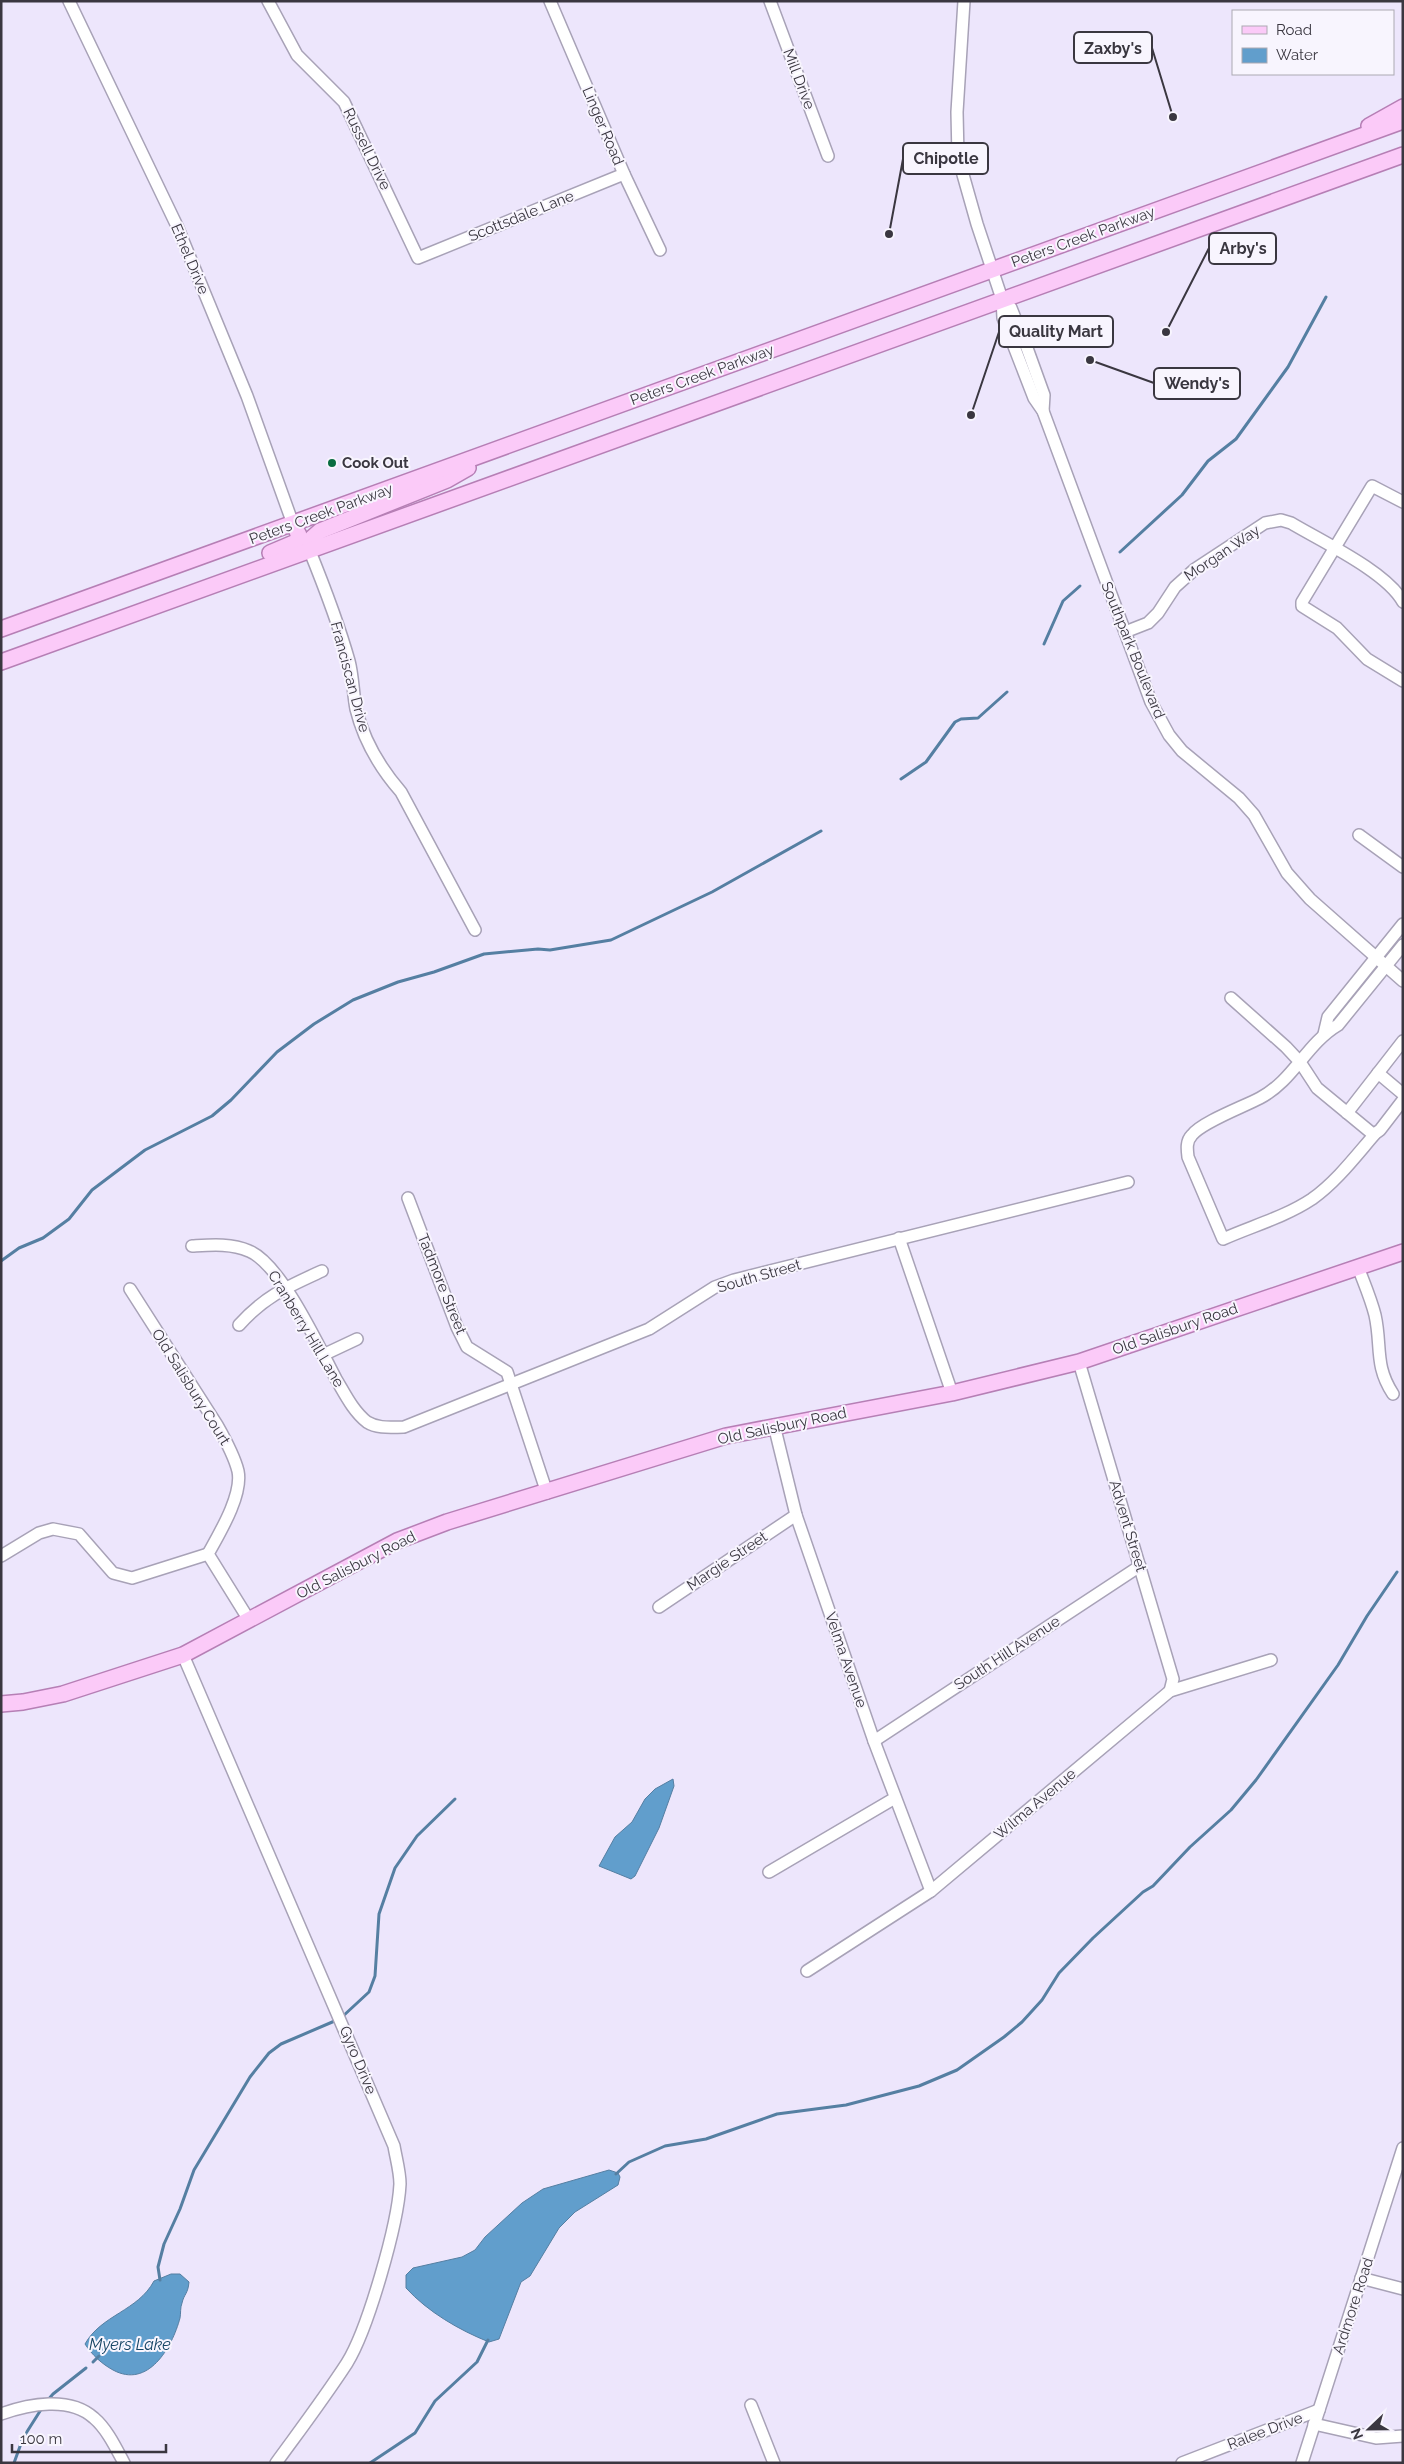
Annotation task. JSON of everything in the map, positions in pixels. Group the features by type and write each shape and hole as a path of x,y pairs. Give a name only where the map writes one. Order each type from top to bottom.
{"main road":[{"path":"1330,148 1403,107"},
{"name":"Peters Creek Parkway","path":"1,629 1403,121"},
{"name":"Peters Creek Parkway","path":"1,662 171,602 309,549 1403,154"},
{"path":"1365,168 1403,161"},
{"path":"309,549 312,538 320,531 447,480 466,471 478,457"},
{"path":"171,602 180,589 296,542 299,535 293,524"},
{"name":"Old Salisbury Road","path":"1,1704 23,1702 63,1694 183,1655 397,1541 447,1522 547,1493 726,1436 952,1393 1079,1362 1403,1252"}],"street":[{"name":"Ethel Drive","path":"70,1 100,70 177,226 247,396 293,524"},
{"name":"Russell Drive","path":"268,1 297,55 344,102 418,258"},
{"name":"Linger Road","path":"550,1 624,174 660,250"},
{"name":"Mill Drive","path":"770,1 828,156"},
{"name":"Southpark Boulevard","path":"964,1 957,112 958,157 1002,299 1011,308 1027,348 1044,395 1044,411 1151,702 1169,735 1182,751 1239,798 1258,822 1287,872 1310,899 1403,981"},
{"name":"Scottsdale Lane","path":"418,258 624,174"},
{"path":"1403,502 1372,486 1302,602 1302,606 1337,628 1367,659 1403,681"},
{"name":"Morgan Way","path":"1125,632 1148,623 1181,580 1265,524 1281,520 1291,523 1334,548 1387,582 1402,599"},
{"name":"Franciscan Drive","path":"309,549 330,600 349,663 356,709 370,749 385,774 402,792 475,930"},
{"path":"1359,834 1403,866"},
{"path":"1324,1034 1328,1017 1403,924"},
{"path":"1403,945 1338,1025 1324,1034 1286,1079 1268,1093 1203,1126 1189,1139 1188,1157 1223,1238 1295,1209 1312,1199 1339,1175 1373,1135 1380,1130 1403,1100"},
{"path":"1231,998 1300,1062 1317,1088 1373,1135"},
{"path":"1347,1113 1403,1041"},
{"path":"1378,1073 1403,1094"},
{"name":"South Street","path":"380,1427 404,1426 649,1329 701,1296 725,1284 900,1238 1128,1182"},
{"name":"Tadmore Street","path":"408,1198 457,1327 467,1347 507,1372 513,1384 518,1409 547,1493"},
{"path":"900,1238 952,1393"},
{"name":"Cranberry Hill Lane","path":"192,1246 224,1245 248,1250 271,1267 285,1288 351,1405 368,1422 380,1427"},
{"path":"1358,1267 1375,1314 1378,1353 1384,1380 1393,1394"},
{"path":"239,1325 256,1305 285,1288 322,1271"},
{"name":"Old Salisbury Court","path":"130,1289 217,1425 226,1441 238,1472 233,1509 208,1554"},
{"path":"323,1356 357,1339"},
{"name":"Advent Street","path":"1079,1362 1173,1679 1170,1691"},
{"name":"Velma Avenue","path":"774,1426 796,1515 874,1741 931,1891"},
{"name":"Margie Street","path":"659,1607 796,1515"},
{"path":"1,1556 39,1534 53,1529 79,1534 113,1573 132,1578 208,1554 249,1620"},
{"name":"South Hill Avenue","path":"874,1741 1140,1566"},
{"name":"Gyro Drive","path":"183,1655 394,2146 400,2183 393,2224 379,2278 348,2361 276,2463"},
{"name":"Wilma Avenue","path":"807,1970 931,1891 1170,1691 1271,1660"},
{"path":"769,1872 895,1798"},
{"name":"Ardmore Road","path":"1302,2463 1403,2148"},
{"path":"1361,2278 1403,2289"},
{"path":"1,2414 28,2405 56,2404 78,2408 94,2418 100,2425 124,2463"},
{"path":"751,2405 774,2463"},
{"name":"Ralee Drive","path":"1182,2463 1319,2410"},
{"path":"1314,2424 1376,2438 1403,2436"}],"water":[{"path":"673,1779 674,1786 659,1828 635,1876 631,1879 599,1866 615,1837 632,1822 645,1799 655,1789"},
{"path":"609,2170 618,2173 620,2177 618,2185 575,2212 559,2228 530,2276 521,2282 499,2339 489,2342 455,2326 424,2305 406,2288 406,2275 413,2268 462,2257 475,2250 485,2237 522,2203 543,2189"},
{"name":"Myers Lake","path":"171,2274 180,2274 189,2282 181,2305 180,2318 176,2330 165,2353 147,2370 137,2374 126,2374 105,2365 85,2344 92,2334 100,2326 139,2299 154,2281"}],"waterway":[{"path":"1120,552 1182,495 1208,461 1236,439 1288,367 1326,297"},
{"path":"1044,644 1063,601 1080,586"},
{"path":"901,779 926,762 955,722 961,719 978,718 1007,692"},
{"path":"1,1261 19,1248 43,1238 69,1219 92,1190 145,1150 212,1116 231,1100 277,1052 314,1024 353,1000 398,982 434,972 484,954 538,949 550,950 611,940 712,892 821,831"},
{"path":"616,2174 629,2162 665,2146 706,2139 777,2114 846,2105 919,2086 957,2070 1004,2037 1022,2022 1042,2000 1059,1973 1093,1938 1143,1892 1153,1886 1190,1847 1231,1810 1256,1780 1338,1665 1367,1616 1397,1572"},
{"path":"342,2017 369,1992 375,1976 379,1914 395,1868 417,1836 455,1799"},
{"path":"160,2280 158,2267 164,2244 180,2209 194,2170 250,2077 269,2053 281,2044 337,2020"},
{"path":"370,2463 415,2433 435,2401 477,2362 488,2340"},
{"path":"93,2362 99,2356"},
{"path":"47,2401 86,2368"},
{"path":"14,2463 23,2438 42,2408"}],"place":[{"name":"Zaxby's","path":"1173,117"},
{"name":"Chipotle","path":"889,234"},
{"name":"Arby's","path":"1166,332"},
{"name":"Wendy's","path":"1090,360"},
{"name":"Quality Mart","path":"971,415"},
{"name":"Cook Out","path":"332,463"}]}
